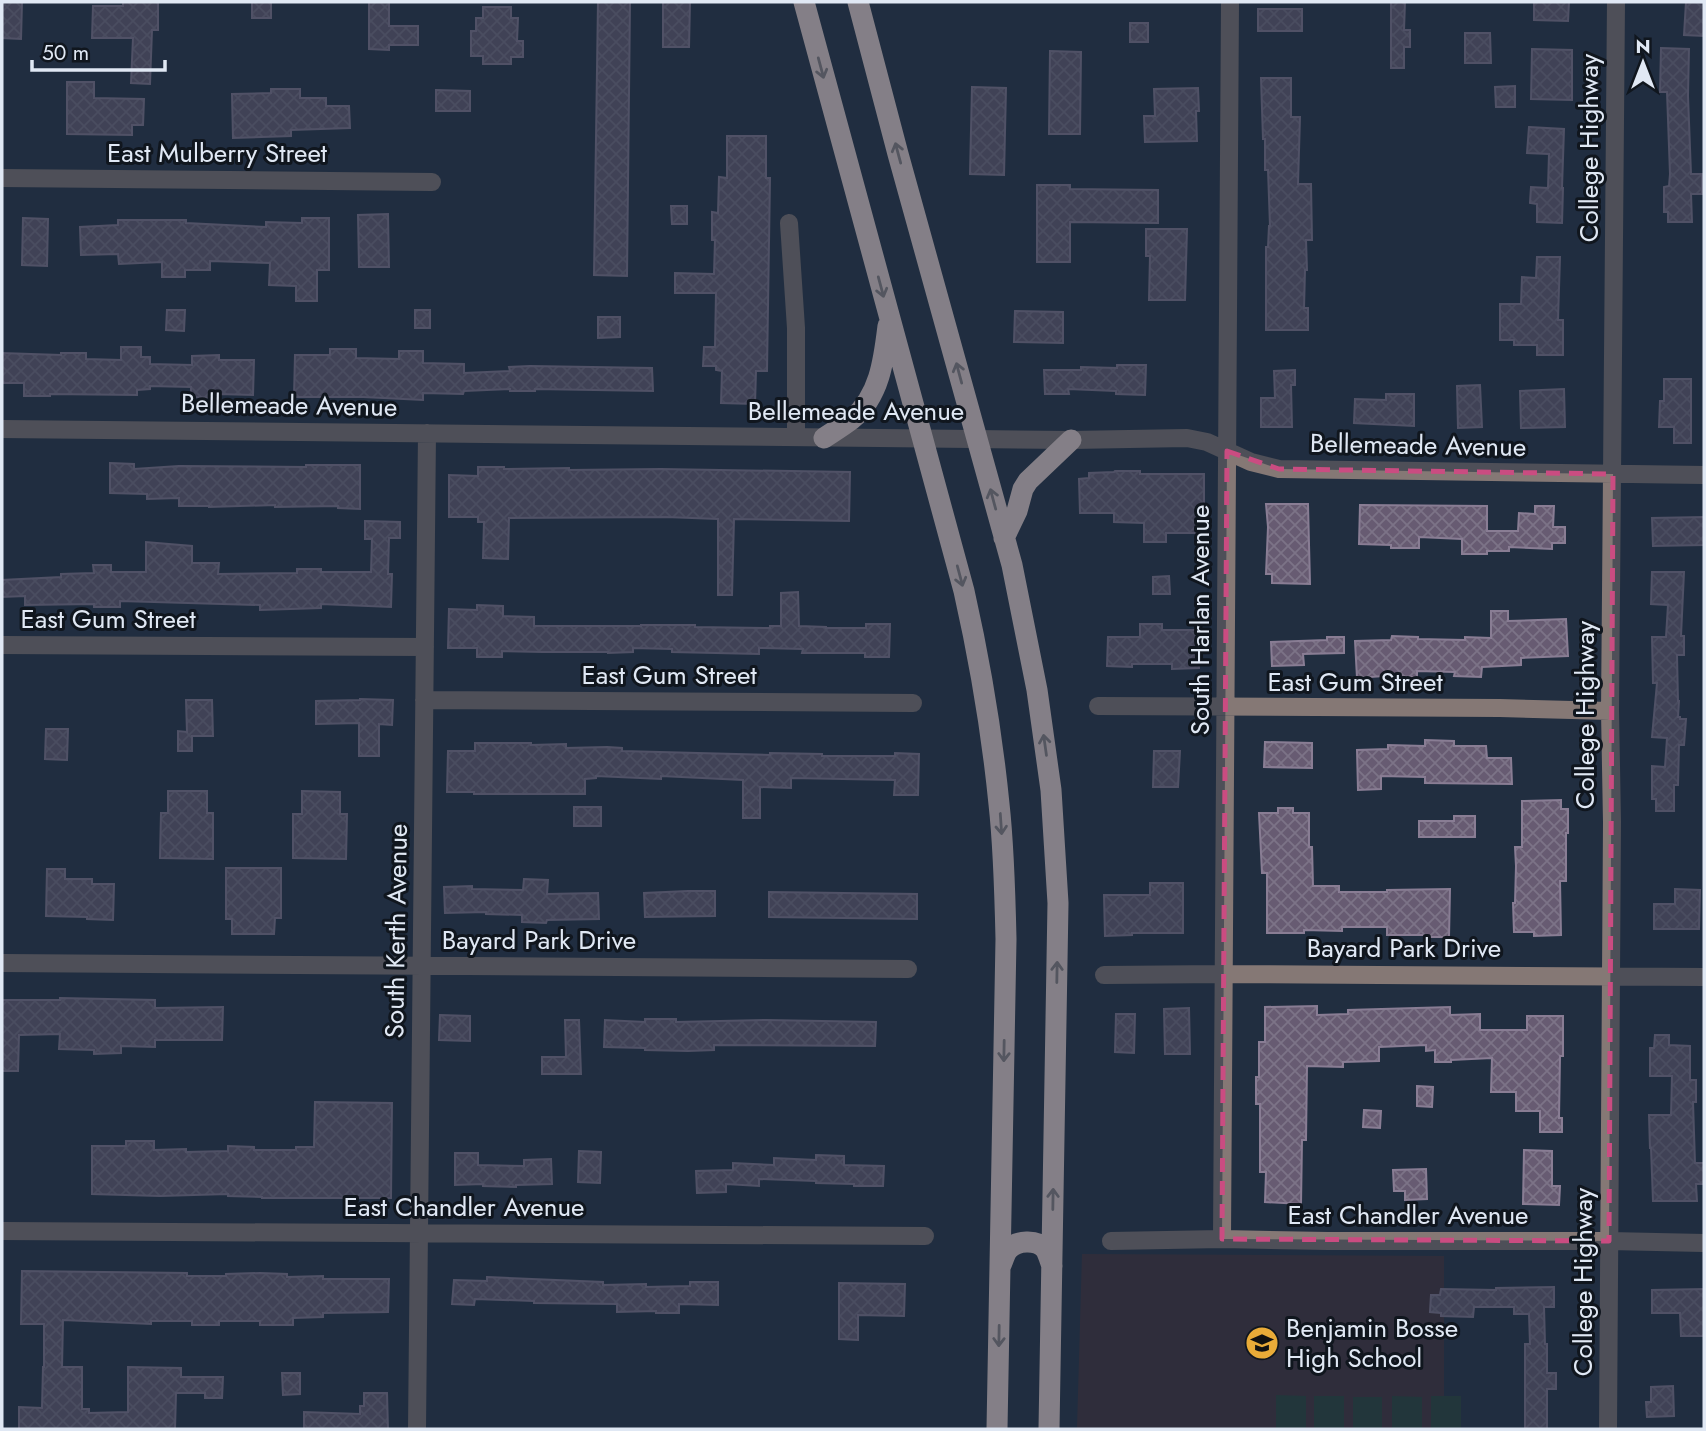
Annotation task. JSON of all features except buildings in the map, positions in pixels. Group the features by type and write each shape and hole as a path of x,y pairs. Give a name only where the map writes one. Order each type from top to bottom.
{"highway":[{"path":"804,2 961,578 974,635 992,745 1004,872 1006,939 997,1429"},
{"path":"861,7 1017,591 1037,690 1051,790 1058,903 1049,1429"},
{"path":"824,438 853,418 874,389 880,376 890,317"},
{"path":"1004,538 1028,481 1071,440"},
{"path":"1000,1267 1007,1250 1016,1244 1027,1242 1046,1249 1052,1268"}],"street":[{"name":"South Harlan Avenue","path":"1222,1239 1230,2"},
{"name":"College Highway","path":"1608,1429 1616,2"},
{"name":"East Mulberry Street","path":"2,178 432,181"},
{"path":"789,223 796,328 796,437"},
{"name":"Bellemeade Avenue","path":"2,429 923,439 1187,438 1207,442 1251,462 1279,469 1704,475"},
{"name":"South Kerth Avenue","path":"417,1429 427,433"},
{"name":"East Gum Street","path":"2,645 425,647"},
{"name":"East Gum Street","path":"424,700 913,703"},
{"name":"East Gum Street","path":"1098,706 1610,711"},
{"name":"Bayard Park Drive","path":"2,963 908,969"},
{"name":"Bayard Park Drive","path":"1104,975 1704,977"},
{"name":"East Chandler Avenue","path":"2,1231 925,1236"},
{"name":"East Chandler Avenue","path":"1111,1241 1222,1239 1704,1243"}],"highlighted area":[{"path":"1227,451 1279,469 1613,474 1609,1241 1222,1239"}],"shaded area":[{"name":"Benjamin Bosse High School","path":"1082,1254 1444,1256 1444,1429 1077,1429"}],"green space":[{"path":"1276,1395 1306,1396 1306,1429 1276,1429"},
{"path":"1314,1396 1344,1396 1344,1429 1314,1429"},
{"path":"1392,1396 1422,1397 1422,1429 1392,1429"},
{"path":"1431,1396 1461,1396 1461,1429 1431,1429"},
{"path":"1353,1397 1382,1397 1382,1429 1353,1429"}],"place":[{"name":"Benjamin Bosse High School","path":"1262,1343"}]}
